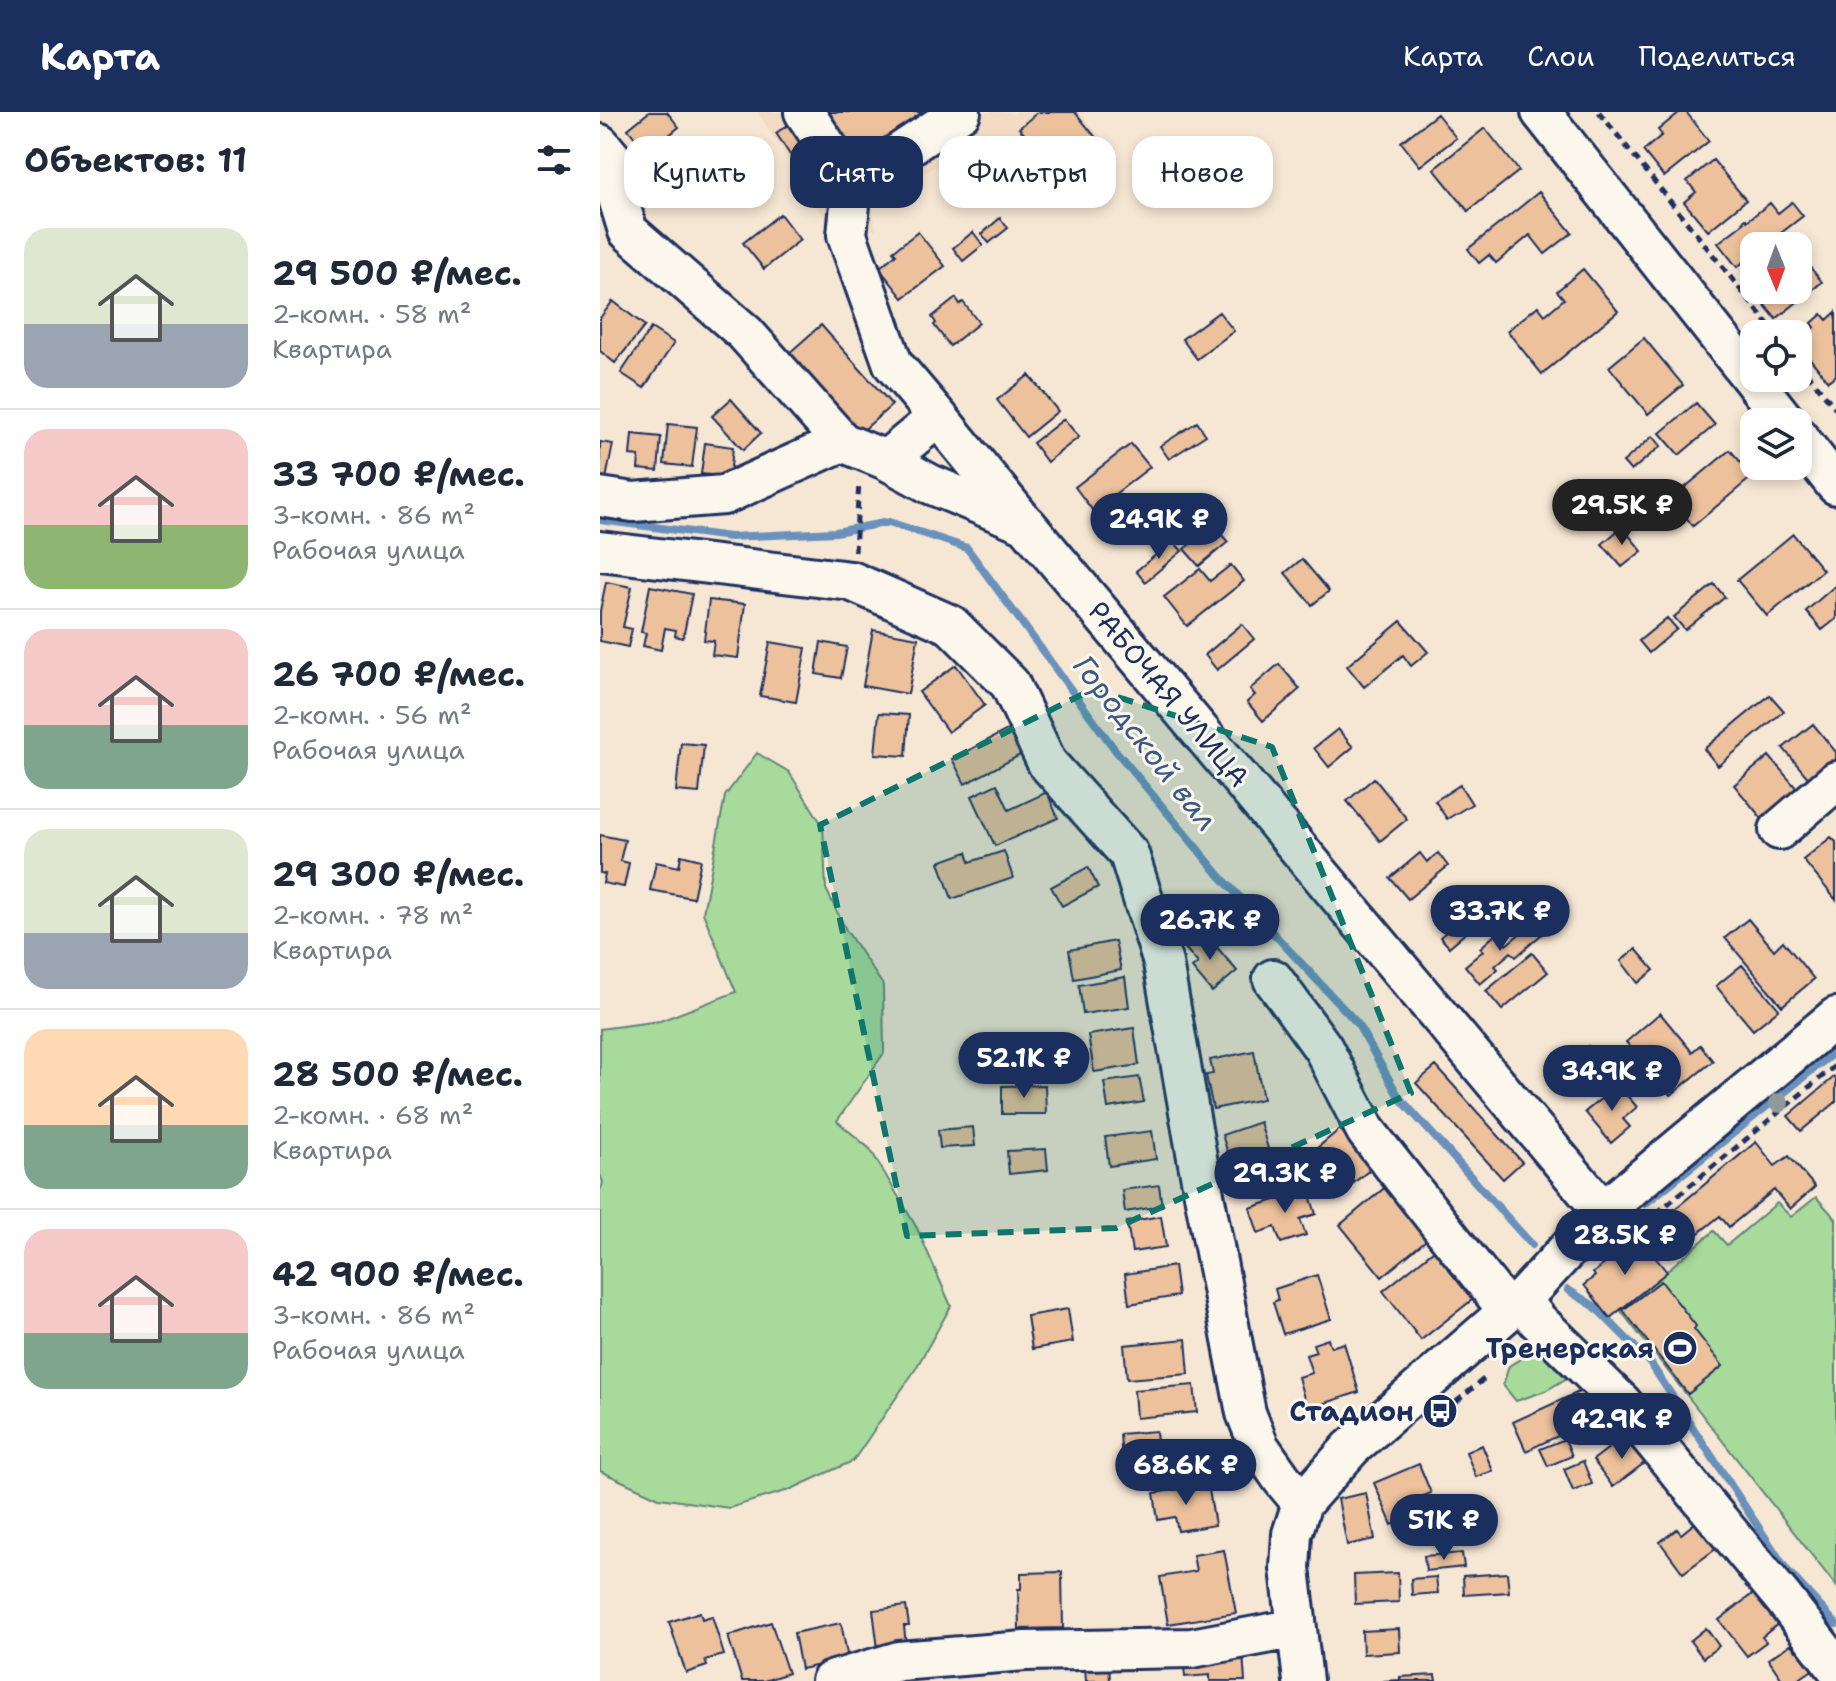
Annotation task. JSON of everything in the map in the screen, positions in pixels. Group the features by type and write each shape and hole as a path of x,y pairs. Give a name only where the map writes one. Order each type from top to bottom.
{"street":[{"path":"804,112 820,136"},
{"path":"923,137 961,112"},
{"path":"1541,112 1775,408"},
{"name":"РАБОЧАЯ УЛИЦА","path":"600,144 615,162 617,195 628,231 745,333 842,442 886,460 930,484 1026,524 1603,1211"},
{"path":"850,208 847,235 893,364 1026,524"},
{"path":"886,460 938,417"},
{"path":"600,497 633,502 724,495 842,442"},
{"path":"1812,455 1836,485"},
{"path":"600,551 853,563 951,625 1010,684 1047,763 1129,854 1163,963 1246,1413 1259,1446 1302,1503"},
{"path":"1779,830 1836,781"},
{"path":"1273,979 1323,1048 1366,1131 1515,1305 1538,1321 1622,1403 1836,1667"},
{"path":"1303,1681 1291,1557 1292,1534 1302,1503 1351,1448 1515,1305 1603,1211 1836,1017"},
{"path":"831,1681 899,1661 1025,1651 1192,1648 1297,1628"}],"path":[{"path":"1599,112 1765,320"},
{"path":"1812,379 1836,409"},
{"path":"853,563 858,499"},
{"path":"1662,1209 1836,1065"}],"highlighted area":[{"path":"1093,689 1272,747 1411,1093 1116,1228 907,1236 820,825"}],"shaded area":[{"path":"757,112 1079,112 1100,136 939,136 939,165 923,174 923,136 790,136 790,164"},
{"path":"818,208 873,208 876,230 837,237"}],"green space":[{"path":"757,753 789,772 823,826 826,889 846,930 883,985 884,1053 837,1121 870,1149 917,1228 951,1306 915,1370 853,1461 789,1490 729,1508 659,1498 600,1471 600,1191 603,1183 600,1174 600,1029 660,1021 736,992 703,913 725,796"},
{"path":"1816,1197 1836,1219 1836,1586 1620,1310 1714,1231 1727,1245 1777,1203 1791,1217"},
{"path":"1535,1350 1561,1364 1567,1378 1545,1391 1516,1401 1503,1385 1509,1366"}],"building":[{"path":"649,112 667,112 679,127 668,136 634,136 628,129"},
{"path":"826,112 942,112 904,136 842,136"},
{"path":"1038,112 1075,112 1095,136 1026,136 1019,128"},
{"path":"1680,112 1686,112 1709,141 1664,177 1643,151 1662,135 1658,130"},
{"path":"1437,114 1456,138 1420,166 1401,142"},
{"path":"791,123 800,136 790,136 790,155 776,133"},
{"path":"1485,128 1519,171 1468,211 1434,169"},
{"path":"1713,160 1746,200 1708,231 1684,202 1696,192 1687,181"},
{"path":"1539,192 1572,233 1545,254 1530,235 1496,263 1489,255 1479,263 1468,249"},
{"path":"1792,202 1803,216 1782,232 1740,232 1740,265 1737,267 1718,243 1770,203 1778,213"},
{"path":"780,214 800,240 764,269 743,243"},
{"path":"1000,218 1008,228 989,243 982,234"},
{"path":"918,232 945,266 903,298 879,268 896,254 893,251"},
{"path":"973,232 983,245 963,261 953,248"},
{"path":"1583,269 1618,311 1542,374 1507,331 1538,306 1545,315 1564,299 1557,291"},
{"path":"1812,270 1822,282 1812,290"},
{"path":"956,298 960,304 963,302 979,323 950,346 934,325 936,323 932,317"},
{"path":"613,301 645,326 615,363 600,351 600,318"},
{"path":"1764,304 1795,304 1776,319"},
{"path":"1219,312 1234,331 1197,359 1182,339"},
{"path":"1836,312 1836,375 1828,381 1812,361 1812,329 1815,327 1812,323 1822,314 1827,320"},
{"path":"821,325 892,405 859,434 788,354"},
{"path":"651,328 674,343 644,388 621,373"},
{"path":"1644,338 1683,385 1648,414 1609,367"},
{"path":"1029,375 1058,411 1026,437 997,400"},
{"path":"731,399 761,433 743,450 712,416"},
{"path":"1696,403 1715,425 1679,455 1660,433"},
{"path":"1064,419 1079,437 1047,462 1033,443"},
{"path":"1197,422 1206,435 1169,459 1160,446"},
{"path":"668,424 697,427 692,467 664,464"},
{"path":"632,434 661,437 658,471 638,469 639,456 630,455"},
{"path":"1653,436 1661,446 1631,471 1623,462"},
{"path":"600,442 613,444 605,484 600,483"},
{"path":"705,443 733,447 730,477 701,474"},
{"path":"1131,444 1150,467 1093,511 1075,487"},
{"path":"1730,450 1740,461 1740,480 1748,480 1693,526 1685,516 1673,525 1659,509"},
{"path":"1132,500 1146,516 1114,542 1101,526"},
{"path":"1213,525 1228,542 1199,566 1184,549"},
{"path":"1622,527 1642,551 1622,567 1602,544"},
{"path":"1793,534 1823,570 1767,616 1737,580"},
{"path":"1173,541 1182,551 1145,582 1136,571"},
{"path":"1302,559 1329,591 1312,605 1285,573"},
{"path":"1231,565 1244,581 1187,626 1164,597 1200,569 1210,581"},
{"path":"606,582 632,587 623,627 632,629 628,647 600,641 600,611"},
{"path":"1714,584 1725,597 1685,630 1674,617"},
{"path":"1836,585 1836,619 1822,630 1806,611"},
{"path":"650,586 692,594 683,638 675,636 676,630 665,628 661,650 643,646 646,633 641,632"},
{"path":"709,600 745,604 738,658 712,655 714,641 704,640"},
{"path":"1667,618 1677,629 1649,653 1639,641"},
{"path":"1401,621 1428,652 1411,666 1403,655 1364,687 1347,666"},
{"path":"1242,624 1254,639 1217,670 1205,655"},
{"path":"873,630 918,638 908,694 863,686"},
{"path":"770,642 806,648 796,702 760,696"},
{"path":"821,642 847,647 841,678 816,674"},
{"path":"1279,664 1300,689 1263,721 1247,702 1255,695 1250,689"},
{"path":"956,665 985,705 948,732 919,692"},
{"path":"1770,695 1784,711 1718,766 1704,749"},
{"path":"879,713 909,715 906,756 875,754"},
{"path":"1813,724 1836,752 1836,768 1815,786 1783,748"},
{"path":"1011,728 1024,753 965,784 952,759"},
{"path":"1338,729 1353,747 1329,767 1314,748"},
{"path":"681,743 704,745 699,793 676,791"},
{"path":"1769,756 1804,797 1768,826 1734,785"},
{"path":"1374,778 1407,819 1380,841 1347,801"},
{"path":"997,784 1009,810 1047,792 1058,818 995,846 972,796"},
{"path":"1460,785 1472,804 1447,819 1435,801"},
{"path":"600,835 625,840 620,861 629,863 624,887 603,883 605,874 600,873"},
{"path":"1831,837 1836,842 1836,900 1803,860"},
{"path":"1004,851 1013,878 952,899 939,862 967,852 970,862"},
{"path":"1420,853 1427,862 1438,853 1448,866 1408,899 1390,878"},
{"path":"681,855 701,860 693,898 650,890 656,862 679,867"},
{"path":"1088,867 1098,887 1062,906 1051,887"},
{"path":"1487,897 1496,907 1449,947 1440,937"},
{"path":"1748,919 1774,950 1783,941 1814,979 1782,1006 1725,938"},
{"path":"1532,924 1541,935 1516,957 1511,952 1495,966 1498,969 1480,984 1465,966 1483,951 1480,948 1496,934 1506,945"},
{"path":"1204,932 1237,971 1212,992 1192,968 1198,963 1185,948"},
{"path":"1115,941 1121,970 1074,979 1069,950"},
{"path":"1636,949 1654,970 1638,983 1621,961"},
{"path":"1532,953 1548,972 1502,1010 1486,991"},
{"path":"1742,965 1779,1009 1753,1030 1716,986"},
{"path":"1125,977 1129,1007 1083,1014 1079,985"},
{"path":"1660,1013 1692,1052 1700,1045 1713,1061 1671,1095 1626,1042"},
{"path":"1134,1028 1139,1065 1094,1072 1088,1035"},
{"path":"1588,1046 1604,1065 1569,1094 1553,1074"},
{"path":"1254,1051 1263,1099 1213,1109 1206,1075 1213,1074 1210,1060"},
{"path":"1436,1066 1522,1162 1503,1179 1416,1083"},
{"path":"1139,1077 1144,1102 1108,1108 1104,1082"},
{"path":"1834,1077 1836,1102 1801,1131 1788,1116"},
{"path":"1045,1085 1046,1114 1002,1114 1002,1086"},
{"path":"1618,1085 1637,1107 1623,1119 1630,1127 1611,1143 1585,1112"},
{"path":"1260,1122 1272,1162 1235,1174 1222,1135"},
{"path":"973,1127 975,1146 940,1148 938,1130"},
{"path":"1340,1129 1372,1168 1341,1193 1320,1169 1327,1163 1316,1149"},
{"path":"1152,1131 1156,1159 1109,1166 1105,1137"},
{"path":"1756,1142 1775,1166 1789,1156 1815,1187 1790,1209 1774,1190 1729,1227 1720,1216 1691,1239 1670,1213"},
{"path":"1046,1149 1048,1170 1009,1174 1007,1151"},
{"path":"1159,1185 1162,1206 1125,1212 1122,1190"},
{"path":"1388,1185 1431,1236 1382,1277 1340,1225"},
{"path":"1308,1189 1316,1214 1300,1219 1306,1235 1281,1243 1275,1227 1258,1233 1250,1208"},
{"path":"1161,1216 1166,1247 1132,1252 1127,1222"},
{"path":"1639,1237 1667,1272 1610,1318 1584,1285 1595,1276 1593,1273"},
{"path":"1438,1247 1477,1296 1421,1340 1383,1291"},
{"path":"1174,1266 1178,1296 1129,1304 1125,1274"},
{"path":"1317,1275 1331,1319 1283,1334 1273,1302 1278,1300 1275,1289"},
{"name":"Тренерская","path":"1661,1281 1723,1366 1688,1394 1623,1310"},
{"path":"1068,1309 1073,1342 1032,1349 1027,1316"},
{"path":"1186,1339 1189,1374 1127,1379 1124,1345"},
{"path":"1328,1339 1331,1347 1344,1343 1359,1392 1307,1409 1298,1377 1312,1373 1306,1355 1316,1352 1313,1344"},
{"path":"1194,1385 1197,1412 1136,1418 1134,1390"},
{"path":"1581,1391 1605,1414 1526,1451 1513,1422"},
{"path":"1156,1431 1158,1456 1122,1459 1120,1434"},
{"path":"1636,1436 1652,1457 1613,1487 1593,1460 1614,1444 1619,1450"},
{"path":"1565,1439 1572,1456 1548,1466 1540,1449"},
{"path":"1482,1445 1493,1471 1476,1477 1466,1452"},
{"path":"1583,1461 1592,1484 1573,1491 1564,1469"},
{"path":"1419,1464 1431,1493 1414,1500 1419,1513 1392,1525 1374,1483"},
{"path":"1208,1484 1215,1525 1178,1531 1175,1517 1158,1520 1154,1493"},
{"path":"1366,1493 1375,1539 1347,1545 1338,1499"},
{"path":"1701,1518 1721,1545 1683,1573 1660,1542 1677,1529 1681,1534"},
{"path":"1224,1550 1236,1613 1168,1624 1160,1577 1196,1571 1193,1555"},
{"path":"1462,1553 1464,1567 1426,1571 1424,1556"},
{"path":"1062,1572 1063,1628 1019,1629 1018,1589 1021,1589 1021,1573"},
{"path":"1398,1573 1399,1602 1355,1604 1354,1575"},
{"path":"1507,1573 1509,1592 1464,1595 1463,1576"},
{"path":"1436,1577 1438,1593 1412,1595 1411,1579"},
{"path":"1755,1592 1779,1623 1762,1637 1766,1642 1747,1656 1719,1620"},
{"path":"906,1606 909,1626 904,1626 906,1646 878,1649 873,1610"},
{"path":"700,1612 702,1619 712,1616 724,1655 705,1660 707,1666 686,1673 669,1622"},
{"path":"771,1622 788,1673 764,1681 742,1681 728,1636"},
{"path":"841,1623 848,1659 801,1669 794,1633"},
{"path":"1706,1628 1719,1646 1703,1658 1690,1641"},
{"path":"1399,1629 1400,1652 1363,1654 1362,1631"},
{"path":"1791,1644 1796,1651 1806,1644 1820,1665 1796,1681 1783,1681 1768,1659"},
{"path":"1243,1653 1245,1681 1210,1681 1210,1675 1185,1677 1183,1657"},
{"path":"1109,1665 1110,1681 1086,1681 1085,1667"},
{"path":"1435,1675 1436,1681 1383,1681 1400,1680 1400,1677"}],"waterway":[{"name":"Городской вал","path":"600,520 730,537 836,532 889,522 967,548 1116,751 1220,876 1357,1023 1399,1097 1532,1245"},
{"path":"1645,1204 1836,1051"},
{"name":"Городской вал","path":"1568,1290 1594,1306 1649,1361 1786,1569 1836,1624"}],"place":[{"name":"Тренерская","path":"1680,1348"},
{"name":"Стадион","path":"1440,1411"}]}
